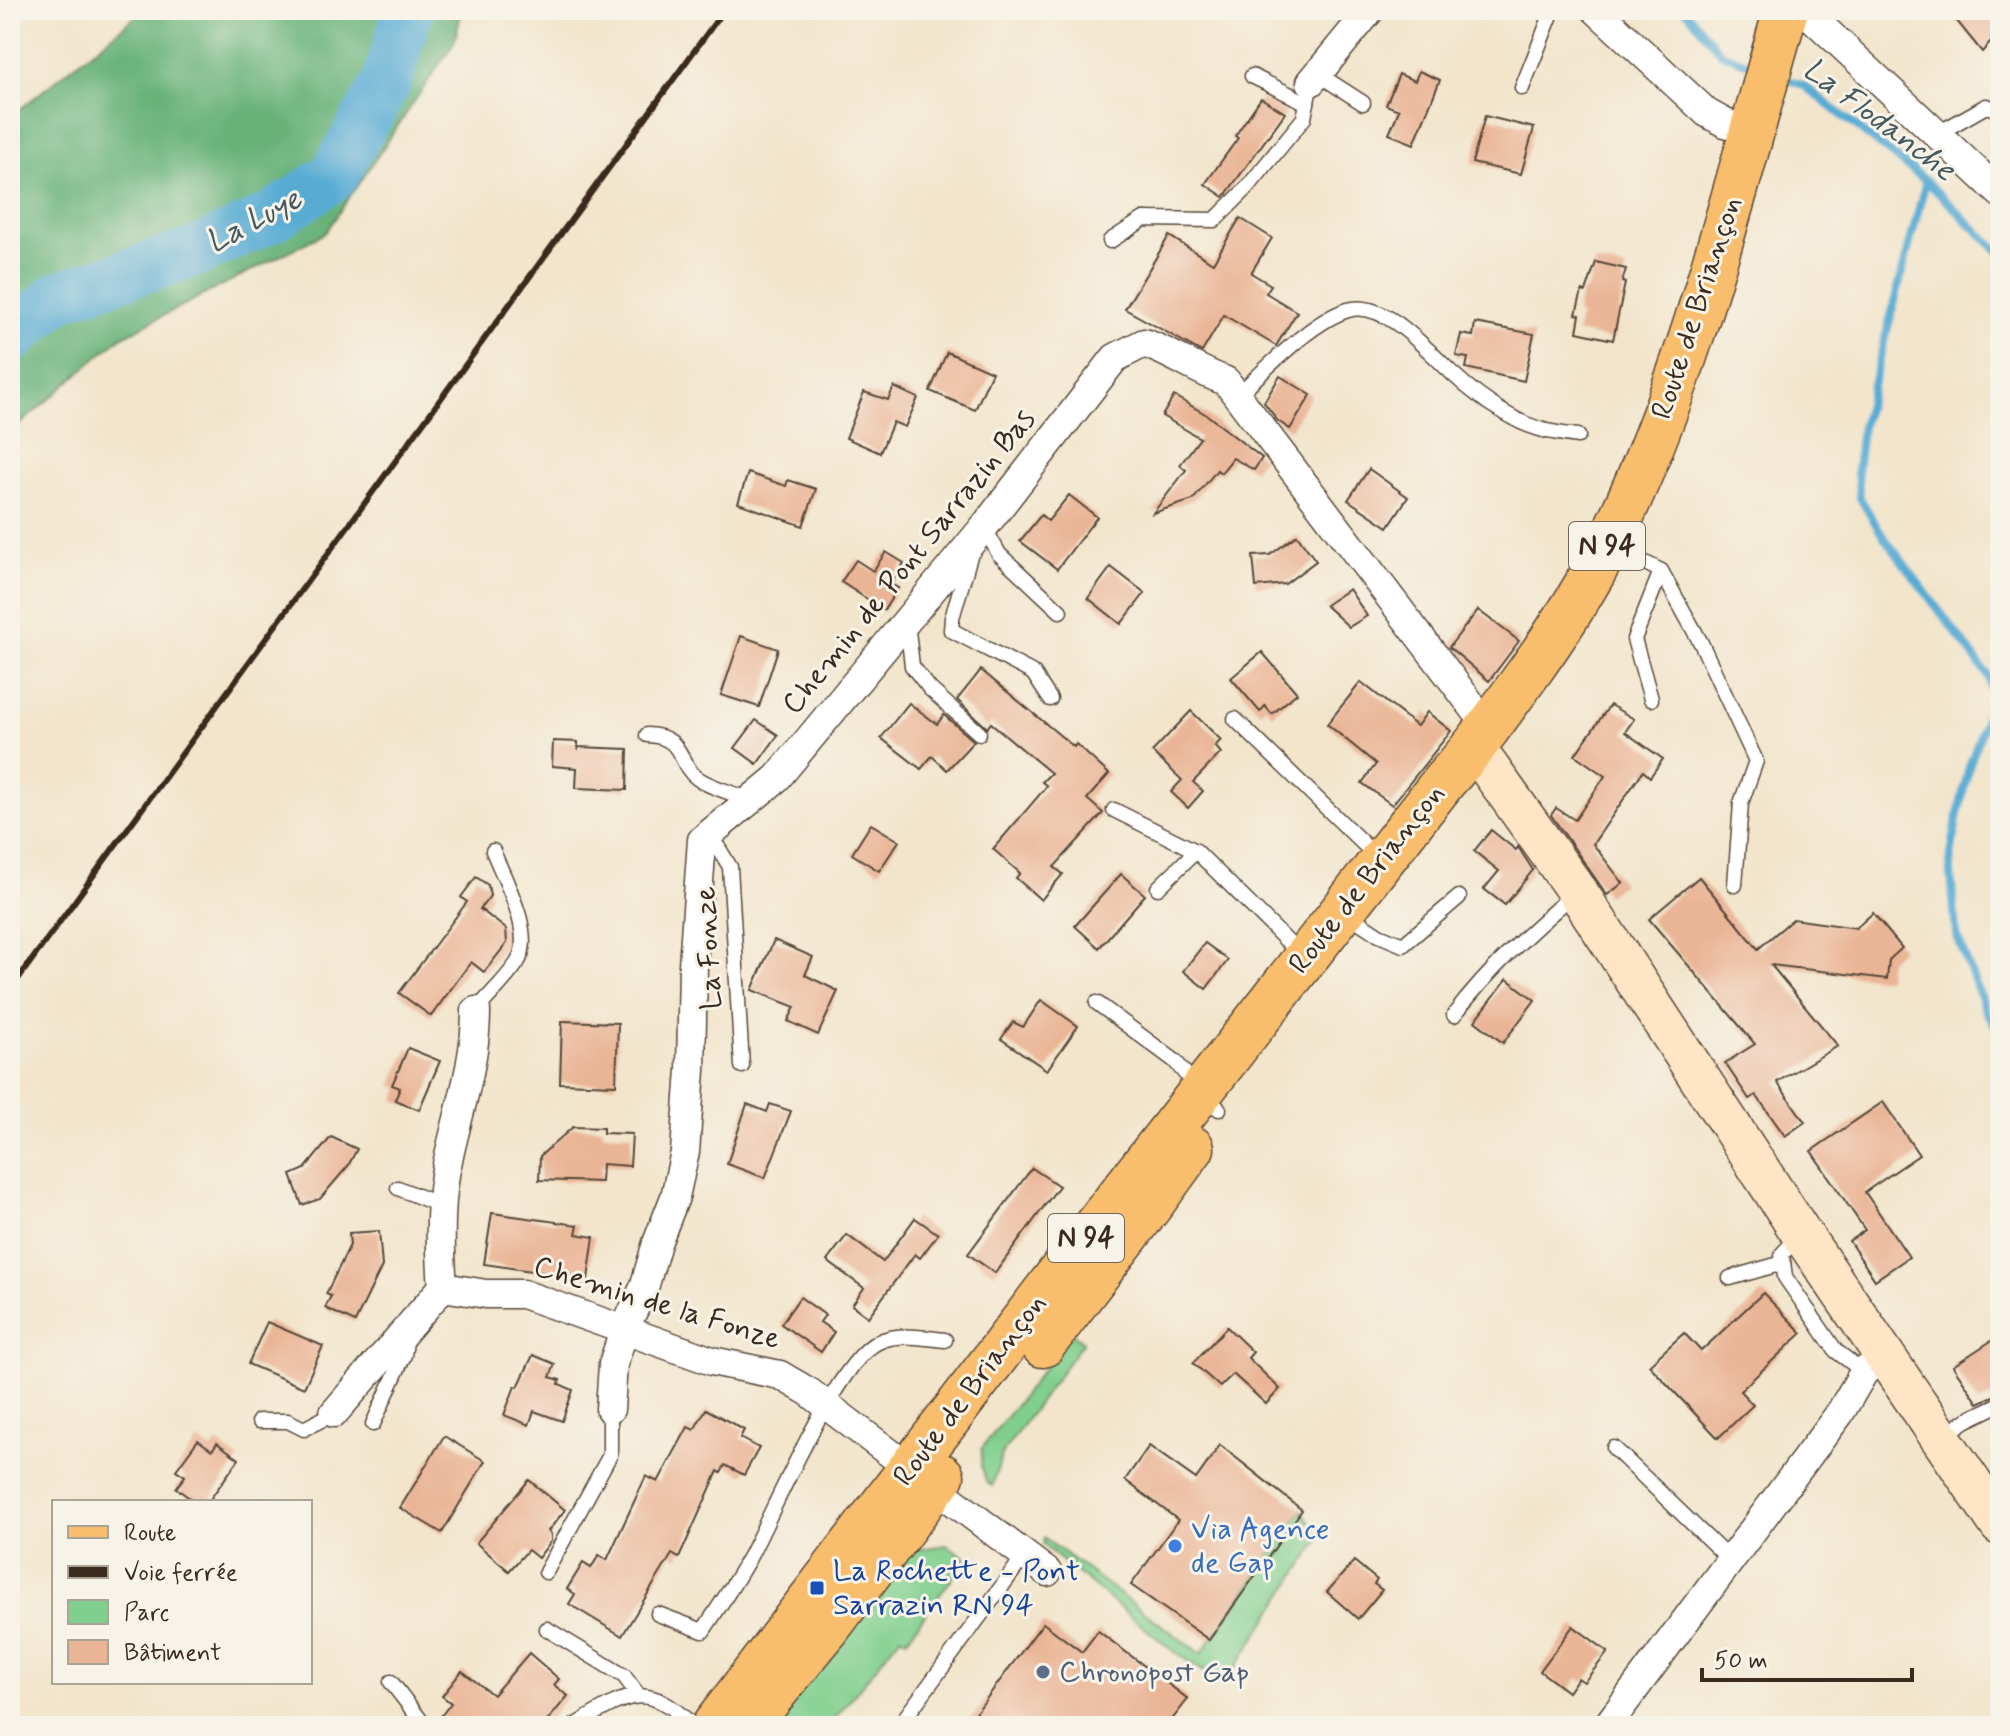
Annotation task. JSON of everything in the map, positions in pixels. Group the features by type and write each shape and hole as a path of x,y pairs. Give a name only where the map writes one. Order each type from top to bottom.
{"main road":[{"name":"N 94","path":"1757,113 1781,29"},
{"name":"Route de Briançon","path":"746,1726 828,1628 922,1478 1087,1237 1209,1101 1477,744 1567,615 1608,544 1670,401 1701,310 1757,113"},
{"name":"Route de Briançon","path":"714,1726 1153,1202 1209,1101"}],"street":[{"path":"1312,86 1370,10"},
{"path":"1596,10 1707,113 1725,123 1757,113"},
{"path":"1804,10 2000,193"},
{"name":"Chemin de Pont Sarrazin Bas","path":"702,840 777,778 979,534 1115,358 1144,343 1165,350 1201,372 1226,381 1477,744"},
{"path":"1477,744 1577,891 1792,1248 1874,1364 1940,1438 2000,1525"},
{"path":"610,1409 613,1364 625,1328 644,1288 675,1197 685,1152 702,840"},
{"path":"334,1413 443,1287 442,1206 445,1176 473,1060 476,1011"},
{"name":"Chemin de la Fonze","path":"443,1287 486,1294 523,1294 712,1361 780,1375 826,1405 1036,1563"},
{"path":"1607,1726 1874,1364"}],"lane":[{"path":"1522,88 1553,10"},
{"path":"1252,76 1312,86 1363,103"},
{"path":"1110,241 1144,219 1215,220 1247,188 1304,118 1312,86"},
{"path":"1937,134 1986,106 2000,110"},
{"path":"1236,396 1319,324 1350,309 1372,310 1409,331 1456,378 1502,412 1539,431 1578,436"},
{"path":"1050,699 1033,673 951,630 979,534 1060,611"},
{"path":"1608,544 1661,571 1701,643 1756,761 1741,803 1735,885"},
{"path":"1651,699 1634,639 1661,571"},
{"path":"907,621 912,666 930,689 979,733"},
{"path":"1235,719 1386,867"},
{"path":"647,735 660,735 678,747 695,777 750,800"},
{"path":"1114,810 1196,851 1312,964"},
{"name":"La Fonze","path":"702,840 718,847 730,867 742,1066"},
{"path":"476,1011 519,961 522,949 521,919 493,851"},
{"path":"1158,888 1196,851"},
{"path":"1454,1015 1518,942 1577,891"},
{"path":"1350,915 1379,935 1403,945 1459,897"},
{"path":"1097,1003 1175,1061 1209,1101"},
{"path":"398,1188 442,1206"},
{"path":"1730,1278 1792,1248"},
{"path":"373,1424 404,1355 410,1324"},
{"path":"658,1614 703,1631 749,1557 826,1405 857,1361 875,1343 896,1336 945,1340"},
{"path":"1940,1438 2000,1404"},
{"path":"546,1572 610,1455 610,1409"},
{"path":"259,1421 288,1421 304,1429 334,1413"},
{"path":"1614,1448 1730,1560"},
{"path":"899,1726 1036,1563"},
{"path":"547,1629 624,1676 639,1696"},
{"path":"391,1682 425,1726"},
{"path":"574,1726 620,1699 639,1696 660,1699 693,1726"}],"green space":[{"path":"144,10 462,10 454,43 325,233 121,337 10,433 10,117"},
{"path":"1072,1333 1083,1342 1003,1452 992,1486 987,1483 981,1465 982,1448"},
{"path":"1302,1510 1320,1539 1224,1685 1173,1651 1043,1545 1044,1538 1201,1654"},
{"path":"947,1545 967,1558 907,1639 901,1636 829,1726 765,1726 896,1562 919,1549"}],"building":[{"path":"1948,10 2000,10 2000,32 1982,52"},
{"path":"1419,71 1440,80 1414,144 1389,134 1399,110 1386,105 1399,74 1415,81"},
{"path":"1261,98 1285,113 1224,197 1205,184 1238,138 1235,136"},
{"path":"1485,116 1534,128 1521,174 1472,163"},
{"path":"1240,218 1272,238 1251,273 1271,285 1266,293 1297,312 1276,346 1224,315 1202,352 1125,309 1169,236 1213,263"},
{"path":"1596,262 1626,269 1613,340 1577,332 1580,315 1576,314 1582,291 1586,292"},
{"path":"1475,323 1534,334 1524,381 1466,368 1468,358 1456,356 1461,334 1473,336"},
{"path":"947,352 992,372 975,410 930,391"},
{"path":"1280,376 1311,395 1290,429 1278,421 1264,402"},
{"path":"894,387 918,398 905,427 893,422 880,453 846,438 864,392 888,400"},
{"path":"1174,396 1207,415 1262,458 1254,470 1233,458 1221,473 1217,470 1193,500 1153,513 1186,470 1180,465 1200,438 1162,416"},
{"path":"1369,469 1408,497 1388,527 1348,500"},
{"path":"748,473 786,486 788,480 816,489 803,526 738,503"},
{"path":"1069,495 1097,517 1057,569 1020,541 1041,515 1048,521"},
{"path":"1297,535 1316,561 1285,584 1256,587 1253,556 1270,555"},
{"path":"886,552 904,563 891,584 898,588 884,610 841,582 856,560 873,571"},
{"path":"1111,567 1145,593 1121,624 1088,598"},
{"path":"1349,589 1367,616 1349,627 1325,605"},
{"path":"1478,610 1519,641 1489,681 1449,647"},
{"path":"741,636 778,649 759,707 721,695"},
{"path":"1262,652 1297,693 1272,714 1265,706 1260,712 1231,678"},
{"path":"981,670 1074,747 1076,744 1109,774 1087,799 1103,813 1054,867 1063,874 1041,900 1016,878 1020,873 993,849 1047,786 1042,782 1051,773 991,723 987,728 957,700"},
{"path":"1361,682 1417,726 1427,712 1451,731 1392,805 1362,783 1376,764 1327,724"},
{"path":"909,703 937,724 944,715 974,741 947,770 932,756 921,769 881,738"},
{"path":"1610,705 1634,719 1625,732 1663,759 1650,777 1643,771 1593,844 1623,883 1607,895 1551,815 1556,808 1575,820 1605,776 1575,755"},
{"path":"1191,711 1221,740 1215,746 1221,753 1193,782 1203,791 1188,808 1171,792 1182,780 1152,752"},
{"path":"756,720 778,735 757,764 735,748"},
{"path":"553,741 578,742 578,747 628,749 627,790 576,788 577,768 552,766"},
{"path":"871,824 899,841 879,871 852,854"},
{"path":"1491,830 1516,850 1518,847 1533,870 1505,905 1484,889 1499,871 1474,851"},
{"path":"1121,874 1145,895 1099,948 1075,926"},
{"path":"476,877 488,885 490,896 480,909 506,929 507,943 484,972 471,962 431,1016 399,993 467,902 461,897"},
{"path":"1699,877 1758,949 1793,919 1856,928 1873,913 1902,948 1889,960 1887,979 1771,965 1838,1046 1777,1082 1805,1122 1785,1136 1756,1095 1749,1099 1725,1063 1755,1044 1649,919"},
{"path":"774,940 813,957 805,975 838,991 818,1035 788,1021 795,1007 752,990"},
{"path":"1205,943 1228,960 1206,989 1183,971"},
{"path":"1507,979 1535,1000 1503,1043 1475,1021"},
{"path":"1041,1000 1078,1026 1047,1070 1001,1039 1013,1022 1023,1027"},
{"path":"562,1021 618,1023 616,1085 560,1083"},
{"path":"408,1048 440,1061 419,1110 395,1100 400,1088 392,1085"},
{"path":"1883,1102 1919,1155 1865,1192 1909,1257 1875,1280 1849,1241 1865,1230 1811,1151"},
{"path":"747,1104 767,1112 770,1104 791,1111 765,1178 727,1164"},
{"path":"573,1127 603,1128 603,1133 632,1134 630,1166 602,1164 601,1182 539,1180 540,1156"},
{"path":"331,1137 357,1149 348,1166 320,1199 302,1205 291,1175 305,1169"},
{"path":"1032,1168 1059,1186 995,1273 968,1254"},
{"path":"492,1213 578,1225 576,1234 594,1237 588,1279 484,1264"},
{"path":"915,1218 938,1234 920,1258 915,1254 868,1317 852,1305 864,1288 827,1261 847,1235 883,1262"},
{"path":"379,1231 382,1266 355,1322 325,1308 331,1296 326,1294 350,1245 349,1233"},
{"path":"1763,1293 1802,1333 1740,1391 1753,1405 1718,1438 1649,1365 1684,1333 1701,1351"},
{"path":"800,1297 825,1315 820,1322 834,1332 821,1352 781,1324"},
{"path":"267,1322 323,1346 304,1388 248,1364"},
{"path":"1227,1327 1253,1352 1248,1358 1280,1389 1266,1404 1233,1374 1220,1387 1193,1363"},
{"path":"2000,1335 2000,1393 1978,1403 1953,1366"},
{"path":"533,1355 555,1364 550,1377 573,1390 562,1421 534,1411 529,1425 504,1415 515,1386 518,1387"},
{"path":"706,1409 744,1430 740,1438 759,1448 744,1475 725,1465 721,1473 718,1471 679,1558 672,1554 622,1636 569,1604 575,1594 567,1589 583,1563 591,1568 599,1555 607,1560 646,1476 658,1482 688,1427 694,1430"},
{"path":"444,1436 485,1461 442,1533 400,1508"},
{"path":"198,1440 212,1450 217,1443 239,1459 209,1500 192,1500 176,1488 185,1476 176,1470"},
{"path":"1220,1445 1302,1510 1209,1640 1131,1585 1178,1520 1125,1480 1149,1446 1196,1479"},
{"path":"529,1480 565,1510 548,1531 551,1541 538,1558 528,1550 509,1571 476,1543"},
{"path":"1354,1561 1377,1580 1374,1584 1382,1590 1358,1619 1327,1592"},
{"path":"1043,1623 1082,1652 1098,1631 1188,1699 1167,1726 966,1726"},
{"path":"1573,1626 1608,1652 1584,1682 1578,1678 1568,1692 1540,1671"},
{"path":"529,1653 559,1679 554,1685 568,1696 543,1726 453,1726 441,1716 451,1703 442,1696 462,1671 493,1695"}],"waterway":[{"name":"La Luye","path":"10,339 59,296 198,251 272,217 333,177 387,82 408,10"},
{"name":"La Flodanche","path":"1685,10 1721,53 1757,67"},
{"name":"La Flodanche","path":"1781,77 1803,85 1926,181 2000,253"},
{"path":"1926,181 1862,427 1857,471 1860,498 1881,533 1989,677 1992,701 1969,767 1950,862 1956,933 1987,1014 2000,1032"}],"railway":[{"path":"10,990 724,10"}],"place":[{"name":"Via Agence de Gap","path":"1175,1546"},
{"name":"La Rochette - Pont Sarrazin RN 94","path":"817,1588"},
{"name":"Chronopost Gap","path":"1043,1672"}]}
